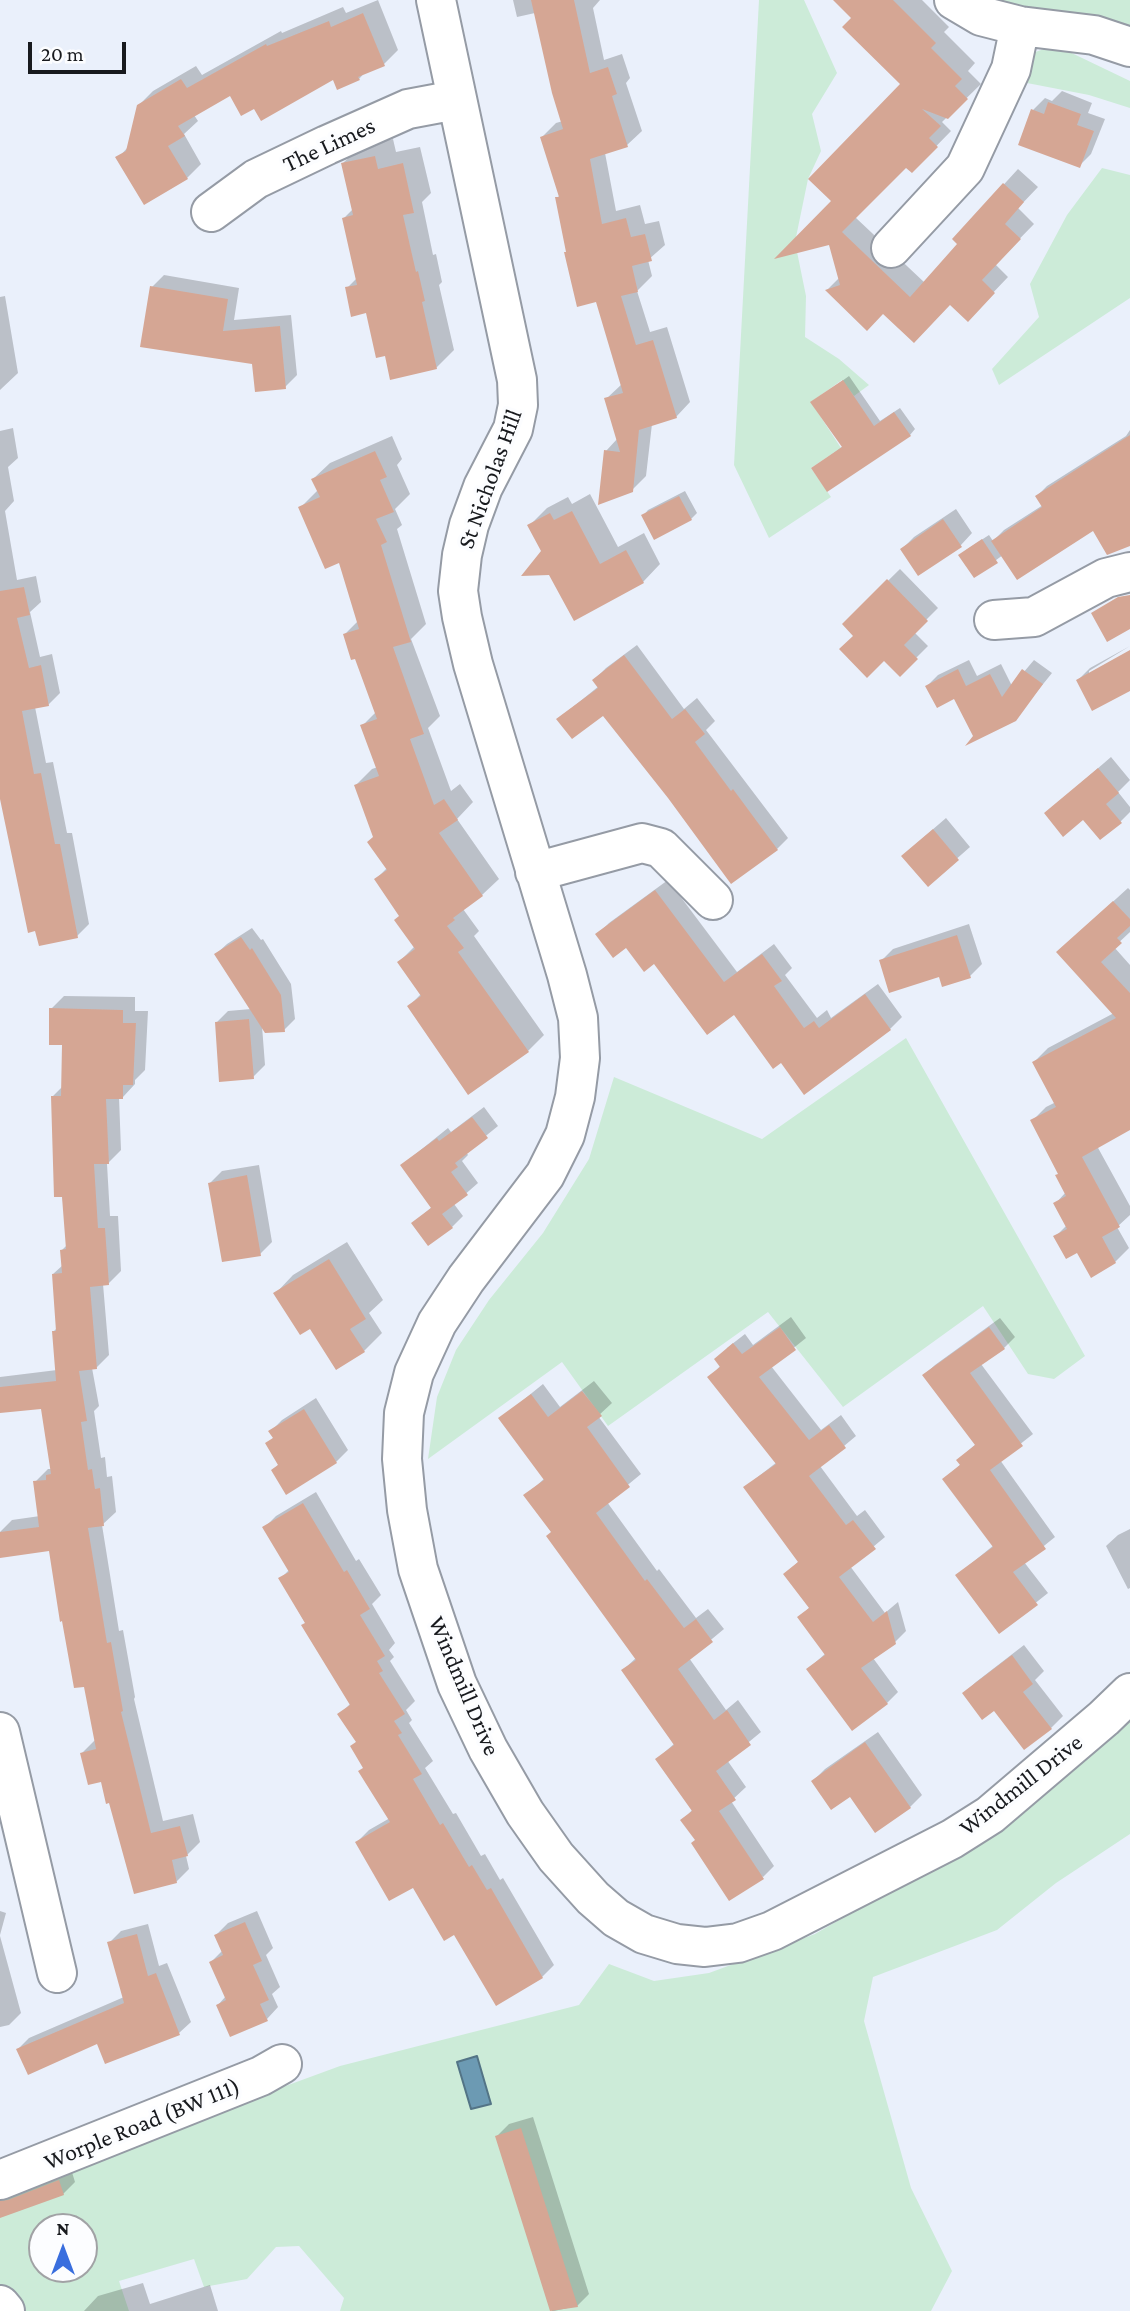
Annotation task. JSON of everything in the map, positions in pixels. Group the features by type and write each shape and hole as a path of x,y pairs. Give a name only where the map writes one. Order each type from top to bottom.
{"street":[{"name":"St Nicholas Hill","path":"436,0 517,380 518,405 513,429 484,487 469,525 458,591 474,664 535,872"},
{"path":"954,0 981,16 1020,26 1094,35 1130,47"},
{"path":"891,248 965,168 1011,69 1020,26"},
{"name":"The Limes","path":"211,212 256,179 327,145 408,109 456,100"},
{"path":"994,620 1034,617 1106,578 1130,572"},
{"path":"535,872 642,843 662,848 713,900"},
{"name":"Windmill Drive","path":"535,872 578,1018 580,1058 575,1097 565,1135 545,1175 466,1279 437,1323 414,1373 404,1413 402,1459 407,1510 418,1569 457,1684 488,1749 525,1814 556,1857 593,1898 616,1918 644,1934 677,1944 705,1947 738,1942 772,1931 814,1910 952,1839 990,1815 1130,1693"},
{"path":"0,1732 57,1973"},
{"name":"Worple Road (BW 111)","path":"0,2180 261,2076 282,2064"},
{"path":"0,2305 5,2311"}],"green space":[{"path":"759,0 804,0 837,73 812,114 821,151 808,179 795,242 806,296 805,337 839,359 869,385 854,396 842,380 811,402 841,448 811,468 831,497 769,538 734,465"},
{"path":"994,0 1130,0 1130,29 1030,16"},
{"path":"1055,45 1130,81 1130,108 1089,95 1027,83 1027,55"},
{"path":"1102,168 1130,175 1130,298 999,385 992,369 1039,317 1030,284 1067,215"},
{"path":"906,1038 1085,1356 1054,1379 1028,1374 983,1306 843,1407 768,1312 608,1426 562,1362 428,1459 437,1397 456,1350 489,1300 543,1233 589,1159 614,1077 762,1139"},
{"path":"1130,1712 1130,1834 1056,1883 997,1930 873,1977 864,2021 911,2188 952,2271 931,2311 340,2311 344,2298 299,2246 276,2247 247,2279 204,2287 194,2259 119,2281 129,2311 21,2311 0,2284 0,2191 340,2066 579,2005 609,1964 654,1981 709,1973 815,1934 937,1863"}],"water":[{"path":"477,2056 491,2104 471,2109 457,2062"}],"building":[{"path":"531,0 574,0 590,73 608,67 617,94 612,96 628,147 590,159 602,224 626,218 631,237 645,234 652,261 632,266 638,292 621,296 636,345 653,340 677,418 639,430 633,492 598,505 604,450 620,452 604,398 623,393 596,302 577,307 564,252 555,197 559,197 540,137 563,129"},
{"path":"833,0 893,0 936,43 931,48 962,79 955,86 968,99 948,119 922,109 941,126 929,138 938,147 912,173 906,168 842,232 910,297 957,244 952,239 1003,183 1024,202 1005,224 1021,239 982,280 995,293 968,322 950,305 914,343 883,314 867,331 825,290 840,285 829,245 774,259 831,201 808,179 900,84 842,27 851,18"},
{"path":"363,13 385,66 358,77 360,80 337,90 333,80 261,121 254,109 241,116 230,96 178,126 185,136 168,146 188,179 144,205 115,157 126,151 137,105 181,79 187,88 266,44 267,46 329,21 331,27"},
{"path":"1048,102 1081,114 1077,125 1094,131 1080,168 1018,145 1031,109 1044,114"},
{"path":"375,156 378,169 403,163 414,213 403,215 425,301 422,302 437,369 390,380 385,356 376,358 366,313 351,317 345,287 357,285 342,218 353,215 341,163"},
{"path":"150,286 228,299 223,331 280,326 286,389 255,392 252,364 140,347"},
{"path":"843,380 874,426 894,412 911,436 827,492 811,468 842,447 810,402"},
{"path":"1130,435 1130,546 1107,555 1093,531 1017,580 991,541 1042,507 1035,496"},
{"path":"375,451 387,477 380,480 394,512 376,519 387,542 381,545 411,642 393,647 424,734 410,739 434,805 444,799 458,820 439,833 483,896 453,918 455,920 447,926 464,948 458,952 529,1052 468,1095 407,1006 421,996 397,962 415,949 394,920 399,916 374,879 387,870 367,842 373,837 354,785 379,776 360,725 377,719 355,659 351,660 343,634 359,629 339,563 325,569 298,507 320,497 311,479"},
{"path":"679,496 692,520 654,540 641,515"},
{"path":"572,511 600,564 626,550 644,583 574,621 549,575 521,576 541,551 527,525 550,513 554,520"},
{"path":"943,519 962,547 918,576 900,549"},
{"path":"982,539 998,563 974,578 958,555"},
{"path":"887,579 928,621 904,645 918,659 900,677 884,661 867,678 839,649 853,636 842,624"},
{"path":"24,587 30,615 17,618 29,668 41,665 49,706 22,711 34,774 41,773 55,844 60,844 78,938 39,946 35,931 28,933 0,799 0,591"},
{"path":"1130,595 1130,629 1107,642 1091,613 1118,597"},
{"path":"1130,650 1130,691 1092,711 1076,680"},
{"path":"624,655 672,719 685,709 705,734 695,742 778,850 731,884 603,716 572,739 556,719 598,688 592,680"},
{"path":"958,669 966,686 990,674 1002,697 1022,669 1043,684 1016,721 965,746 973,736 954,699 937,708 925,686"},
{"path":"1098,768 1119,793 1106,804 1122,823 1100,840 1083,820 1063,837 1044,813"},
{"path":"933,829 959,860 928,887 901,856"},
{"path":"655,890 724,982 762,954 782,981 774,986 804,1028 814,1021 819,1028 865,994 891,1030 804,1095 781,1063 773,1069 734,1015 707,1035 654,964 644,972 626,948 613,958 595,934"},
{"path":"1113,901 1130,919 1130,926 1117,938 1122,943 1101,962 1130,993 1130,1130 1082,1157 1120,1227 1102,1237 1116,1263 1091,1278 1077,1253 1066,1259 1053,1236 1067,1229 1053,1203 1066,1196 1055,1175 1058,1174 1030,1120 1056,1107 1032,1062 1116,1018 1056,952"},
{"path":"957,935 971,978 942,987 939,977 889,993 879,960"},
{"path":"241,937 250,950 252,948 281,995 285,1032 265,1033 214,954"},
{"path":"49,1008 123,1010 123,1023 136,1023 133,1085 123,1085 123,1099 106,1099 109,1164 94,1164 98,1228 105,1228 109,1285 90,1287 97,1369 79,1371 87,1421 81,1422 88,1470 92,1469 95,1489 100,1488 104,1526 88,1528 107,1643 111,1642 123,1711 121,1712 151,1833 180,1826 188,1856 172,1860 177,1883 134,1894 101,1782 88,1785 80,1753 96,1749 84,1687 74,1688 49,1551 0,1558 0,1532 39,1527 33,1481 46,1480 46,1475 51,1474 41,1409 0,1413 0,1387 56,1381 52,1331 56,1331 52,1274 62,1273 60,1250 66,1249 62,1197 54,1197 51,1096 61,1096 62,1045 49,1045"},
{"path":"249,1019 254,1079 219,1082 215,1022"},
{"path":"472,1117 488,1138 455,1163 458,1167 451,1172 468,1195 442,1214 453,1228 428,1246 411,1223 431,1208 400,1165"},
{"path":"247,1175 261,1256 222,1262 208,1183"},
{"path":"329,1259 366,1319 350,1329 365,1352 336,1370 310,1329 300,1335 273,1293"},
{"path":"780,1327 796,1350 759,1377 809,1440 829,1425 846,1448 809,1476 846,1525 853,1520 876,1549 839,1577 873,1622 887,1611 896,1644 861,1668 888,1704 852,1731 806,1669 825,1655 797,1617 809,1608 783,1574 798,1562 743,1487 776,1464 707,1377 720,1367 714,1359 733,1343 742,1354"},
{"path":"989,1327 1005,1349 970,1373 1023,1446 990,1470 1046,1549 1013,1572 1038,1605 999,1634 955,1575 993,1547 942,1479 960,1465 956,1460 975,1445 922,1375"},
{"path":"582,1391 602,1416 587,1427 630,1487 596,1513 645,1581 647,1579 684,1628 696,1619 713,1642 678,1669 714,1720 727,1710 751,1745 716,1771 736,1800 719,1811 764,1879 729,1901 691,1843 695,1840 680,1820 692,1811 655,1759 674,1745 621,1670 636,1660 546,1536 551,1532 523,1495 544,1480 498,1418 531,1394 548,1417"},
{"path":"304,1409 337,1463 286,1495 271,1470 278,1465 265,1443 273,1438 268,1431"},
{"path":"303,1503 344,1572 347,1570 370,1609 360,1615 385,1656 377,1661 383,1671 379,1673 405,1714 394,1721 402,1733 398,1735 422,1774 413,1779 469,1867 472,1865 487,1890 491,1888 543,1978 496,2006 454,1935 444,1941 413,1888 389,1901 355,1842 390,1822 358,1771 363,1768 350,1746 356,1742 337,1714 350,1705 301,1625 305,1623 278,1578 289,1572 262,1527"},
{"path":"1012,1655 1033,1684 1023,1692 1052,1729 1024,1750 994,1711 982,1720 962,1693"},
{"path":"865,1742 911,1808 875,1833 850,1797 831,1810 811,1781"},
{"path":"245,1922 262,1961 253,1965 269,2000 260,2004 268,2021 230,2037 216,2005 226,2000 209,1962 223,1955 214,1935"},
{"path":"137,1934 148,1976 156,1973 180,2035 105,2064 97,2044 28,2075 16,2049 124,2003 107,1942"},
{"path":"521,2128 578,2307 550,2311 495,2136"},
{"path":"59,2180 64,2195 0,2218 0,2201"}]}
